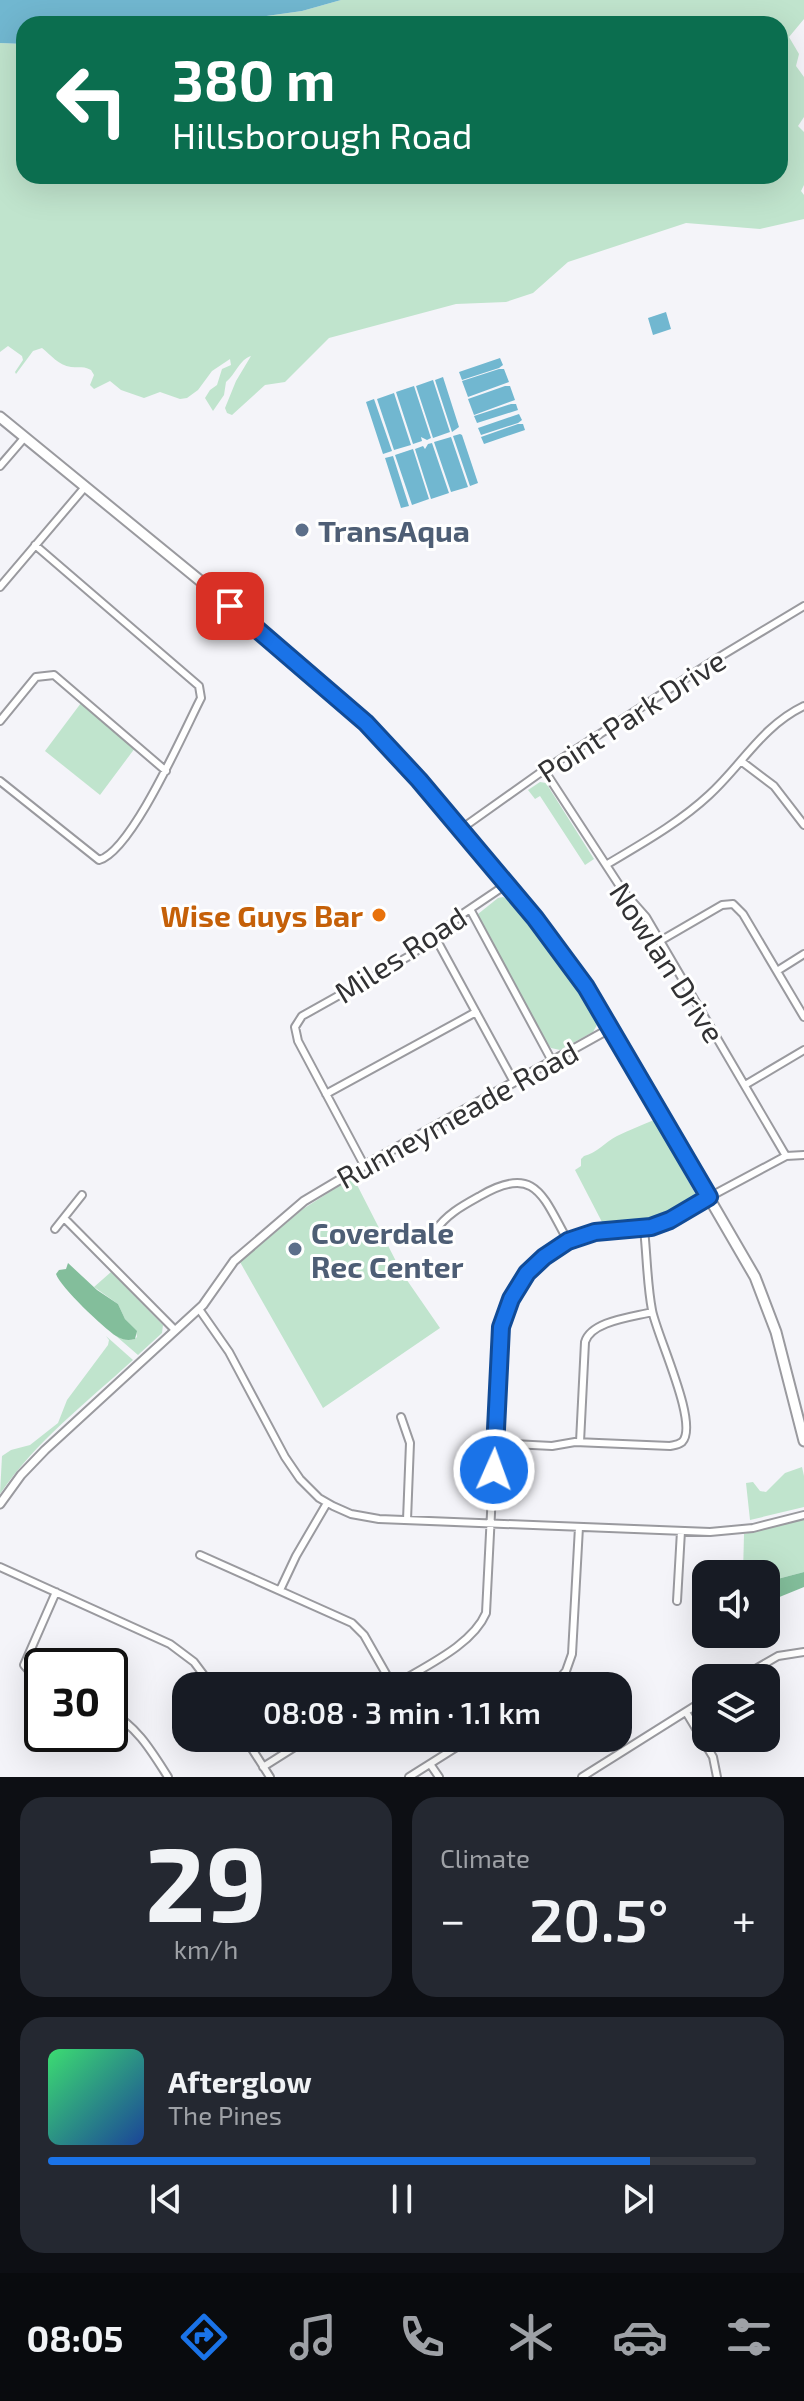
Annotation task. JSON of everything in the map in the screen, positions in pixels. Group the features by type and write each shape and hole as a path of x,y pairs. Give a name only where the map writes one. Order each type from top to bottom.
{"main road":[{"path":"0,417 253,624 366,723 407,765 566,957 611,1028 748,1265 767,1304 804,1441"}],"street":[{"path":"0,466 25,437"},
{"path":"0,587 85,487"},
{"path":"0,781 99,860 106,858 128,833 166,771 201,698 199,686 35,545"},
{"name":"Point Park Drive","path":"461,829 544,770 804,606"},
{"path":"0,721 36,677 54,675 166,771"},
{"path":"606,865 692,809 709,795 772,726 804,706"},
{"path":"741,761 774,786 804,825"},
{"name":"Nowlan Drive","path":"544,770 623,891 646,917 786,1156"},
{"name":"Miles Road","path":"326,1094 298,1041 295,1027 299,1020 311,1010 411,955 507,884"},
{"path":"660,941 722,905 733,904 743,914 804,1017"},
{"path":"470,909 552,1061"},
{"path":"435,937 514,1082"},
{"path":"777,971 804,954"},
{"path":"364,1165 326,1094 476,1012"},
{"name":"Runneymeade Road","path":"0,1504 21,1475 45,1450 199,1309 234,1261 312,1196 611,1028"},
{"path":"745,1085 804,1050"},
{"path":"415,1672 467,1639 481,1623 488,1607 499,1342 505,1312 527,1273 568,1241 595,1232 644,1229 670,1220 786,1156 804,1155"},
{"path":"435,1231 453,1212 497,1186 518,1182 540,1194 568,1241"},
{"path":"55,1229 82,1195"},
{"path":"64,1218 175,1330"},
{"path":"495,1443 552,1446 580,1442 670,1446 684,1439 684,1406 652,1312 644,1229"},
{"path":"199,1309 233,1359 290,1466 304,1484 327,1503 359,1516 710,1532 741,1530 804,1515"},
{"path":"580,1442 585,1342 588,1334 599,1326 652,1312"},
{"path":"401,1417 410,1443 407,1520"},
{"path":"280,1590 327,1503"},
{"path":"565,1672 572,1654 579,1527"},
{"path":"677,1601 681,1531"},
{"path":"200,1555 356,1626 384,1672"},
{"path":"0,1567 170,1644 194,1662 202,1672"},
{"path":"32,1648 56,1592"},
{"path":"764,1664 778,1656 804,1652"},
{"path":"582,1777 692,1708"},
{"path":"686,1712 710,1751 717,1777"},
{"path":"128,1726 144,1740 168,1777"},
{"path":"254,1752 270,1777"},
{"path":"263,1767 287,1752"},
{"path":"409,1777 449,1752"},
{"path":"430,1764 439,1777"}],"green space":[{"path":"341,0 804,0 804,19 789,37 799,54 796,66 804,77 804,117 798,126 804,132 804,185 801,191 804,195 804,219 760,229 686,223 568,262 533,293 506,302 456,304 329,338 285,382 265,385 232,415 225,408 251,356 226,382 224,395 213,411 205,398 217,385 222,369 231,365 230,359 212,371 198,390 180,399 160,392 144,398 121,390 110,381 94,389 90,385 94,375 91,370 62,364 42,348 33,351 16,374 22,356 8,346 0,352 0,43 16,44 16,184 788,184 788,16 267,16 302,11"},
{"path":"81,703 135,748 100,795 45,751"},
{"path":"540,782 546,783 594,859 585,865 540,796 535,799 528,790"},
{"path":"503,897 560,964 596,1021 593,1032 560,1050 551,1048 541,1035 480,922 478,914"},
{"path":"654,1120 696,1195 665,1215 641,1221 603,1224 575,1170 581,1166 584,1156 617,1136"},
{"path":"353,1177 402,1273 440,1328 323,1408 240,1262 303,1209"},
{"path":"68,1263 97,1290 118,1304 125,1319 137,1331 135,1339 116,1336 65,1288 56,1274 66,1269"},
{"path":"111,1272 163,1325 162,1333 138,1355 116,1336 132,1340 137,1337 136,1331 125,1319 118,1304 94,1287"},
{"path":"106,1336 133,1360 45,1440 0,1494 2,1456 30,1445 58,1423 67,1400 108,1345"},
{"path":"802,1467 804,1507 750,1520 746,1483 753,1482 760,1491 766,1492 785,1473"},
{"path":"804,1519 804,1572 780,1578 780,1560 743,1560 744,1534"},
{"path":"804,1572 804,1587 780,1597 780,1578"}],"water":[{"path":"0,0 341,0 302,11 267,16 16,16 16,44 0,43"},
{"path":"666,312 671,329 653,335 648,318"},
{"path":"500,358 503,365 499,368 462,380 459,372"},
{"path":"504,369 509,382 468,397 462,381"},
{"path":"443,377 459,427 452,432 435,380"},
{"path":"433,380 450,432 433,438 416,386"},
{"path":"414,386 431,438 421,437 422,441 413,444 396,392"},
{"path":"510,386 515,400 474,415 468,399"},
{"path":"394,393 411,445 394,450 377,399"},
{"path":"374,399 392,451 383,454 366,402"},
{"path":"516,404 518,410 477,423 474,416"},
{"path":"519,414 522,420 518,423 481,435 478,428"},
{"path":"523,424 525,430 484,444 481,437"},
{"path":"460,434 478,483 470,486 453,436"},
{"path":"451,437 468,487 451,492 434,442"},
{"path":"432,443 449,493 431,499 415,449 423,446 425,449"},
{"path":"413,449 429,499 412,505 395,455"},
{"path":"393,456 409,506 401,508 385,458"}],"place":[{"name":"TransAqua","path":"302,530"},
{"name":"Wise Guys Bar","path":"379,915"},
{"name":"Coverdale Rec Center","path":"295,1249"}],"route":[{"path":"230,606 366,723 407,765 535,918 586,987 709,1197 670,1220 651,1227 595,1232 568,1241 527,1273 511,1299 501,1327 494,1470"}]}
